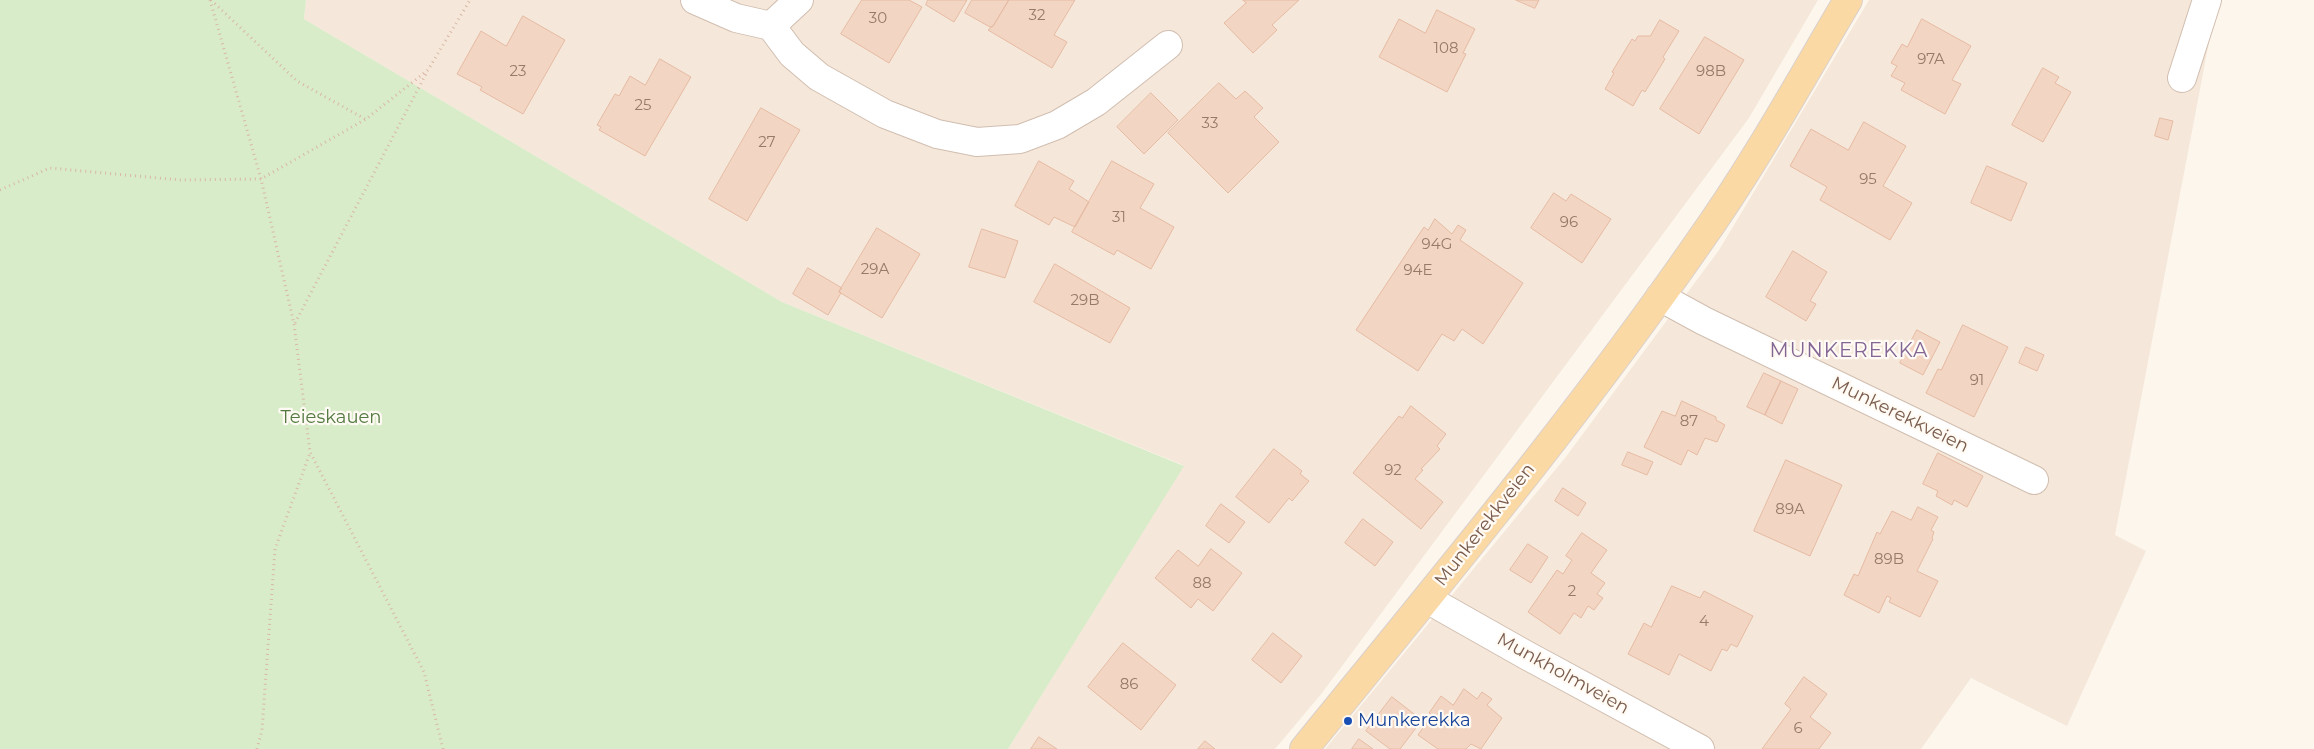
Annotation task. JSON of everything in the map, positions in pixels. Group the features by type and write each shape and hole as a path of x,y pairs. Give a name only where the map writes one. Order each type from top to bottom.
{"main road":[{"name":"Munkerekkveien","path":"1304,749 1587,396 1701,240 1778,118 1848,0"}],"street":[{"path":"695,0 736,18 771,26 792,54 819,77 885,114 937,134 977,142 1020,139 1057,125 1096,102 1168,45"},
{"path":"771,26 798,0"},
{"path":"2182,78 2207,0"},
{"name":"Munkerekkveien","path":"1660,296 1704,321 2034,480"},
{"name":"Munkholmveien","path":"1426,598 1526,655 1700,749"}],"path":[{"path":"211,0 298,81 366,119"},
{"path":"211,0 261,179 294,324 310,452 424,672 443,749"},
{"path":"294,324 428,70 470,0"},
{"path":"0,190 50,168 180,180 261,179 366,119 428,70"},
{"path":"257,749 262,730 275,549 310,452"}],"shaded area":[{"path":"306,0 1818,0 1749,118 1322,693 1275,749 1008,749 1183,465 782,302 304,19"},
{"path":"1869,0 2217,0 2115,535 2146,551 2067,726 1971,678 1921,749 1325,749 1565,458 1719,250"}],"green space":[{"name":"Teieskauen","path":"0,0 306,0 304,19 782,302 1184,466 1008,749 0,749"}],"building":[{"path":"862,0 909,0 922,7 889,63 841,34"},
{"path":"928,0 967,0 954,22 926,5"},
{"path":"972,0 1009,0 993,26 990,27 965,13"},
{"path":"1009,0 1075,0 1054,35 1067,42 1052,68 988,30 993,26"},
{"path":"1243,0 1299,0 1272,25 1277,30 1253,53 1224,23 1246,3"},
{"path":"1516,0 1539,0 1535,8"},
{"path":"1437,10 1475,29 1463,53 1466,54 1447,92 1379,57 1399,19 1425,33"},
{"path":"523,16 565,40 523,114 480,90 482,87 457,74 481,31 506,46"},
{"path":"1922,19 1971,46 1952,80 1961,84 1945,114 1901,90 1905,83 1891,76 1897,66 1891,63 1902,44 1907,47"},
{"path":"1660,20 1679,31 1645,92 1642,90 1633,106 1605,89 1614,73 1612,72 1632,39 1635,41 1638,36 1650,36"},
{"path":"1705,37 1744,60 1699,134 1660,109"},
{"path":"660,59 691,77 645,156 599,130 601,127 597,125 615,94 619,96 630,76 645,85"},
{"path":"2043,68 2059,77 2055,83 2071,92 2043,142 2012,125"},
{"path":"1219,83 1236,99 1245,91 1263,108 1254,117 1279,142 1228,193 1168,133"},
{"path":"1151,93 1178,120 1144,154 1117,127"},
{"path":"761,108 800,130 747,221 709,199"},
{"path":"2160,118 2173,121 2168,140 2155,136"},
{"path":"1864,122 1906,146 1883,186 1912,203 1890,240 1820,200 1827,187 1790,166 1811,129 1848,150"},
{"path":"1039,161 1074,181 1069,189 1089,202 1075,227 1054,217 1049,225 1015,206"},
{"path":"1112,161 1154,184 1140,208 1174,227 1151,269 1117,250 1114,255 1072,232"},
{"path":"1987,166 2027,183 2011,221 1971,203"},
{"path":"1554,193 1566,201 1571,194 1611,219 1582,263 1531,228"},
{"path":"1435,219 1452,234 1458,225 1466,230 1460,240 1523,283 1483,344 1462,329 1454,341 1442,334 1418,371 1356,330 1424,227 1428,230"},
{"path":"877,228 920,254 882,318 839,292"},
{"path":"982,229 1018,241 1005,278 969,267"},
{"path":"1793,251 1827,272 1810,301 1816,304 1806,321 1766,297"},
{"path":"1055,264 1130,308 1110,343 1034,302"},
{"path":"808,268 842,288 828,315 793,294"},
{"path":"1963,325 2008,347 1974,417 1926,393 1938,369 1941,370"},
{"path":"1917,330 1940,342 1923,375 1900,363"},
{"path":"2026,347 2044,355 2037,371 2019,363"},
{"path":"1764,373 1781,381 1765,415 1747,407"},
{"path":"1781,381 1798,389 1782,424 1765,415"},
{"path":"1682,401 1716,417 1716,420 1725,425 1717,442 1705,438 1697,455 1688,450 1681,465 1644,447 1662,411 1675,416"},
{"path":"1411,406 1446,434 1437,446 1440,449 1421,469 1423,470 1415,479 1443,502 1421,529 1353,473 1399,416 1402,418"},
{"path":"1274,449 1302,471 1300,474 1309,481 1292,501 1289,498 1269,523 1236,497"},
{"path":"1628,452 1653,462 1647,475 1622,465"},
{"path":"1938,453 1983,476 1967,507 1954,500 1952,505 1936,496 1938,491 1923,484"},
{"path":"1786,460 1842,485 1810,556 1754,531"},
{"path":"1563,488 1586,503 1578,516 1555,501"},
{"path":"1221,504 1245,522 1229,543 1206,526"},
{"path":"1918,507 1938,517 1931,530 1934,532 1933,539 1917,571 1938,581 1920,617 1889,602 1891,598 1887,596 1879,613 1844,595 1854,574 1858,576 1877,532 1880,534 1892,511 1911,520"},
{"path":"1363,519 1393,542 1375,566 1345,543"},
{"path":"1582,533 1607,550 1591,573 1605,583 1597,594 1603,598 1594,610 1588,606 1581,618 1574,613 1560,634 1528,612 1557,570 1563,574 1572,560 1566,556"},
{"path":"1528,544 1548,557 1531,583 1510,570"},
{"path":"1211,549 1242,573 1213,611 1198,599 1191,608 1155,578 1178,550 1198,566"},
{"path":"1672,586 1700,598 1704,591 1753,616 1737,647 1731,644 1727,651 1722,649 1711,671 1679,654 1669,675 1628,654 1644,623 1651,627"},
{"path":"1273,633 1302,656 1281,683 1252,660"},
{"path":"1123,643 1176,685 1141,730 1088,687"},
{"path":"1804,677 1827,694 1810,717 1831,733 1819,749 1762,749 1791,709 1785,704"},
{"path":"1464,689 1477,699 1482,692 1492,699 1487,705 1502,718 1481,749 1471,744 1466,749 1438,749 1418,735 1432,715 1429,713 1441,696 1453,705"},
{"path":"1392,697 1422,720 1400,749 1390,749 1366,731"},
{"path":"1039,737 1057,749 1031,749"},
{"path":"1359,739 1373,749 1352,749"},
{"path":"1205,741 1215,749 1198,749"}],"place":[{"name":"Munkerekka","path":"1348,721"}],"district":[{"name":"MUNKEREKKA","path":"1849,351"}]}
